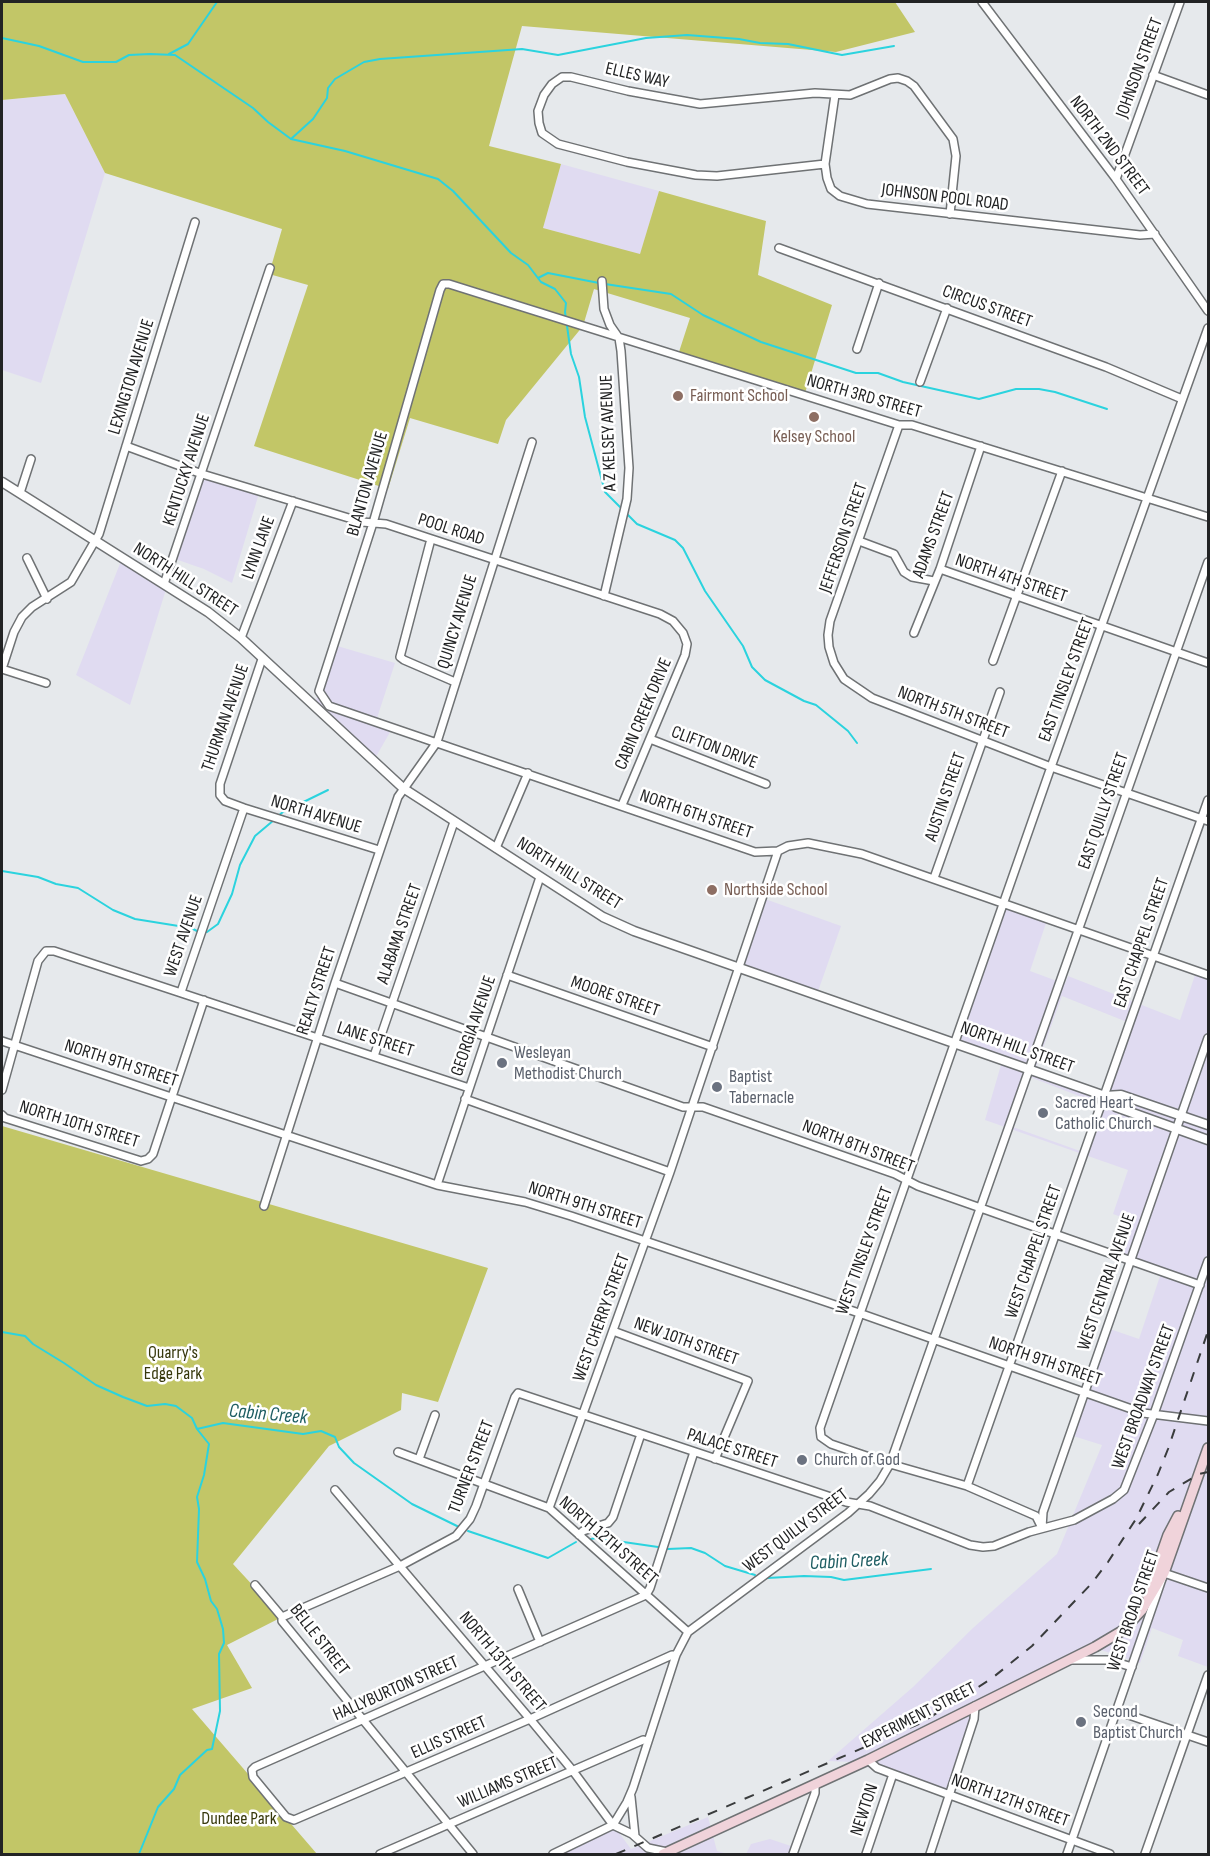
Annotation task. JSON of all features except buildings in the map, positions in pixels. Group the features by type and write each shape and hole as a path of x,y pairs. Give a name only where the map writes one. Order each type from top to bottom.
{"main road":[{"name":"WEST BROAD STREET","path":"1164,1573 1209,1448"},
{"path":"1142,1610 1168,1535 1196,1482"},
{"name":"EXPERIMENT STREET","path":"668,1854 868,1760 1095,1647 1122,1631 1142,1610 1164,1573"}],"street":[{"name":"NORTH 2ND STREET","path":"982,2 1116,179 1209,311"},
{"name":"JOHNSON STREET","path":"1116,179 1180,2"},
{"path":"1153,75 1209,95"},
{"name":"ELLES WAY","path":"825,164 717,176 696,175 627,162 558,144 542,133 538,123 538,111 544,95 552,84 562,77 700,104 808,93 835,95 860,92 890,79 907,81 914,86 949,132 956,146 950,214"},
{"name":"JOHNSON POOL ROAD","path":"835,95 825,164 831,189 840,196 867,204 1140,236 1155,234"},
{"name":"LEXINGTON AVENUE","path":"2,669 14,632 22,617 32,607 71,582 95,541 195,222"},
{"path":"1140,236 1146,229 1147,222"},
{"name":"CIRCUS STREET","path":"779,248 1106,367 1182,399"},
{"name":"KENTUCKY AVENUE","path":"164,584 270,268"},
{"path":"602,281 604,309 610,325 619,338"},
{"path":"857,349 879,283"},
{"name":"NORTH 3RD STREET","path":"443,284 899,425 912,425 1209,517"},
{"name":"BLANTON AVENUE","path":"319,691 373,523 443,284"},
{"path":"920,382 947,308"},
{"name":"EAST TINSLEY STREET","path":"954,1043 1209,328"},
{"name":"A Z KELSEY AVENUE","path":"604,596 627,499 629,468 619,338"},
{"name":"JEFFERSON STREET","path":"834,663 828,635 830,621 899,425"},
{"name":"QUINCY AVENUE","path":"403,788 437,742 532,442"},
{"name":"POOL ROAD","path":"126,446 201,474 362,522 386,524 660,614 673,621 683,633"},
{"name":"ADAMS STREET","path":"914,633 940,569 981,446"},
{"path":"20,493 31,459"},
{"path":"993,661 1062,471"},
{"name":"NORTH HILL STREET","path":"2,482 208,612 241,638 403,788 603,917 634,931 1029,1070 1105,1096 1121,1095 1209,1125"},
{"name":"LYNN LANE","path":"241,638 292,501"},
{"path":"431,539 400,657 455,682"},
{"name":"NORTH 4TH STREET","path":"859,541 894,554 904,572 912,577 934,581"},
{"path":"27,558 47,599"},
{"name":"EAST QUILLY STREET","path":"1029,1070 1209,562"},
{"name":"NORTH 4TH STREET","path":"940,569 1209,663"},
{"name":"CABIN CREEK DRIVE","path":"622,806 685,655 687,644 683,633"},
{"name":"THURMAN AVENUE","path":"243,808 225,801 220,795 220,784 262,659"},
{"name":"NORTH 5TH STREET","path":"834,663 844,679 872,698 1051,767 1205,820"},
{"path":"2,669 46,683"},
{"name":"NORTH 6TH STREET","path":"319,691 329,706 755,852 778,851 788,846 808,843 862,854 1209,975"},
{"name":"AUSTIN STREET","path":"934,878 1000,692"},
{"name":"CLIFTON DRIVE","path":"651,739 766,784"},
{"path":"496,848 528,773"},
{"name":"REALTY STREET","path":"264,1206 379,850 403,788"},
{"name":"EAST CHAPPEL STREET","path":"1105,1096 1205,820 1209,800"},
{"name":"NORTH AVENUE","path":"243,808 379,850"},
{"name":"WEST AVENUE","path":"204,1000 180,992 243,808"},
{"name":"ALABAMA STREET","path":"374,1056 454,822"},
{"name":"WEST CHERRY STREET","path":"549,1508 646,1241 776,863 778,851"},
{"name":"GEORGIA AVENUE","path":"437,1185 540,877"},
{"path":"2,1090 38,961 46,951 54,951 180,992"},
{"name":"MOORE STREET","path":"507,975 713,1047"},
{"name":"NORTH 8TH STREET","path":"335,983 683,1107 703,1107 895,1174 981,1208 1200,1285"},
{"path":"172,1096 204,1000"},
{"name":"LANE STREET","path":"204,1000 469,1088"},
{"name":"WEST CENTRAL AVENUE","path":"1042,1528 1043,1512 1209,1038"},
{"name":"NORTH 9TH STREET","path":"2,1041 437,1185 525,1202 646,1241 1143,1413 1209,1421"},
{"name":"WEST TINSLEY STREET","path":"890,1464 831,1444 821,1437 820,1428 954,1043"},
{"name":"WEST QUILLY STREET","path":"613,1825 630,1794 676,1655 688,1632 858,1504 880,1481 890,1464 1029,1070"},
{"name":"NORTH 10TH STREET","path":"2,1115 5,1118 141,1161 153,1154 172,1096"},
{"path":"1105,1096 1116,1107 1209,1140"},
{"name":"WEST CHAPPEL STREET","path":"968,1486 1105,1096"},
{"path":"465,1099 670,1172"},
{"name":"WEST BROADWAY STREET","path":"1042,1528 1074,1520 1113,1499 1124,1490 1209,1261"},
{"name":"NEW 10TH STREET","path":"613,1332 748,1381 715,1459"},
{"name":"TURNER STREET","path":"282,1617 400,1566 456,1536 463,1529 476,1506 518,1393 583,1414"},
{"name":"PALACE STREET","path":"583,1414 715,1459 870,1506 970,1545 994,1546 1042,1528"},
{"path":"419,1459 435,1416"},
{"path":"579,1535 583,1531 608,1523 612,1517 641,1434"},
{"name":"NORTH 12TH STREET","path":"398,1452 549,1508 688,1632"},
{"path":"646,1595 694,1452"},
{"path":"890,1464 968,1486 1036,1516 1042,1528"},
{"name":"NORTH 13TH STREET","path":"335,1490 530,1719 613,1825 635,1836 648,1851 668,1854"},
{"path":"1164,1573 1209,1588"},
{"name":"WEST BROAD STREET","path":"1067,1854 1164,1573"},
{"name":"BELLE STREET","path":"255,1585 282,1617 282,1622 473,1854"},
{"path":"518,1589 540,1642"},
{"name":"HALLYBURTON STREET","path":"252,1770 646,1595"},
{"path":"1095,1647 1109,1660"},
{"name":"ELLIS STREET","path":"252,1770 253,1777 286,1817 294,1820 676,1655"},
{"path":"1066,1660 1109,1660 1132,1667"},
{"path":"1145,1854 1209,1675"},
{"path":"930,1854 974,1719 975,1706"},
{"path":"1117,1711 1209,1742"},
{"name":"WILLIAMS STREET","path":"380,1854 643,1740 648,1741"},
{"name":"NORTH 12TH STREET","path":"868,1760 877,1768 1110,1854"},
{"name":"NEWTON","path":"866,1854 893,1774"},
{"path":"794,1854 815,1793 815,1784"},
{"name":"WEST QUILLY STREET","path":"630,1794 635,1836"},
{"path":"553,1854 613,1825"}],"shaded area":[{"path":"65,94 105,173 41,383 2,370 2,100"},
{"path":"561,164 659,191 640,255 543,228"},
{"path":"202,472 260,490 232,583 204,569 175,559"},
{"path":"123,556 168,583 130,705 76,675"},
{"path":"334,645 395,663 376,721 393,727 374,760 315,703"},
{"path":"765,899 841,926 816,997 740,972"},
{"path":"1006,901 1048,917 1030,971 1065,984 1068,976 1180,1020 1197,969 1208,973 1208,1667 1178,1656 1183,1640 1152,1628 1140,1663 1098,1649 980,1704 950,1797 853,1762 828,1761 913,1687 973,1628 1057,1554 1102,1445 1070,1435 1107,1328 1139,1339 1161,1273 1114,1256 1127,1219 1113,1214 1128,1170 985,1120 1003,1058 956,1042","holes":["1062,996 1132,1024 1104,1098 1035,1070","1030,1077 1097,1103 1080,1151 1013,1127"]},
{"path":"708,1817 717,1851 728,1854 556,1854 614,1826 631,1849"},
{"path":"770,1839 797,1848 795,1854 746,1854 751,1844"}],"green space":[{"path":"2,2 895,2 915,32 836,52 522,26 489,146 561,164 543,228 640,254 659,191 766,221 758,275 832,305 805,393 678,355 690,318 594,289 583,326 506,420 498,444 410,418 388,489 254,446 308,285 269,274 282,229 105,173 65,94 2,100"},
{"name":"Quarry's Edge Park","path":"2,1126 488,1268 438,1402 402,1393 401,1410 329,1446 233,1564 282,1617 227,1645 252,1688 192,1709 317,1854 2,1854"}],"waterway":[{"path":"169,54 188,44 217,2"},
{"path":"291,139 313,119 327,98 328,88 335,79 364,62 380,59 522,49 558,55 646,38 687,35 788,44 842,55 894,46"},
{"path":"2,38 39,46 83,62 116,62 129,55 175,55 253,108 291,139 345,151 438,179 453,191 511,253 528,265 541,282 555,289 566,303 565,312 571,354 579,377 585,417 605,492 637,524 675,540 683,548 705,591 743,646 752,667 765,680 816,705 848,731 857,743"},
{"path":"538,278 548,273 599,283"},
{"path":"605,284 671,294 703,315 761,342 856,373 878,373 903,382 979,399 1016,389 1039,389 1107,409"},
{"path":"278,816 328,790"},
{"path":"2,871 38,877 56,884 78,888 113,910 135,919 191,928 201,933 207,932 218,924 232,894 240,865 255,836 274,820"},
{"path":"2,1332 25,1336 33,1344 96,1385 123,1397 147,1406 165,1404 176,1406 192,1418 197,1429 209,1444 204,1475 197,1497 199,1509 197,1562 223,1629 224,1643 219,1654 220,1711 212,1749 207,1750 180,1775 174,1789 158,1807 139,1854"},
{"name":"Cabin Creek","path":"197,1429 223,1423 303,1434 321,1431 335,1437 339,1447 354,1463 412,1504 459,1527"},
{"name":"Cabin Creek","path":"468,1531 548,1558 576,1542"},
{"name":"Cabin Creek","path":"591,1539 658,1547"},
{"name":"Cabin Creek","path":"668,1549 691,1548 705,1553 725,1566 755,1575"},
{"name":"Cabin Creek","path":"767,1578 804,1576 844,1580 931,1569"}],"railway":[{"path":"616,1854 921,1723 991,1679 1032,1646 1092,1583 1136,1519 1168,1449 1208,1331"},
{"path":"1139,1524 1169,1492 1199,1474 1208,1472"}],"place":[{"name":"Fairmont School","path":"678,396"},
{"name":"Kelsey School","path":"814,417"},
{"name":"Northside School","path":"712,890"},
{"name":"Wesleyan Methodist Church","path":"502,1063"},
{"name":"Baptist Tabernacle","path":"717,1087"},
{"name":"Sacred Heart Catholic Church","path":"1043,1113"},
{"name":"Church of God","path":"802,1460"},
{"name":"Second Baptist Church","path":"1081,1722"}],"park label":[{"name":"Dundee Park","path":"239,1819"}]}
